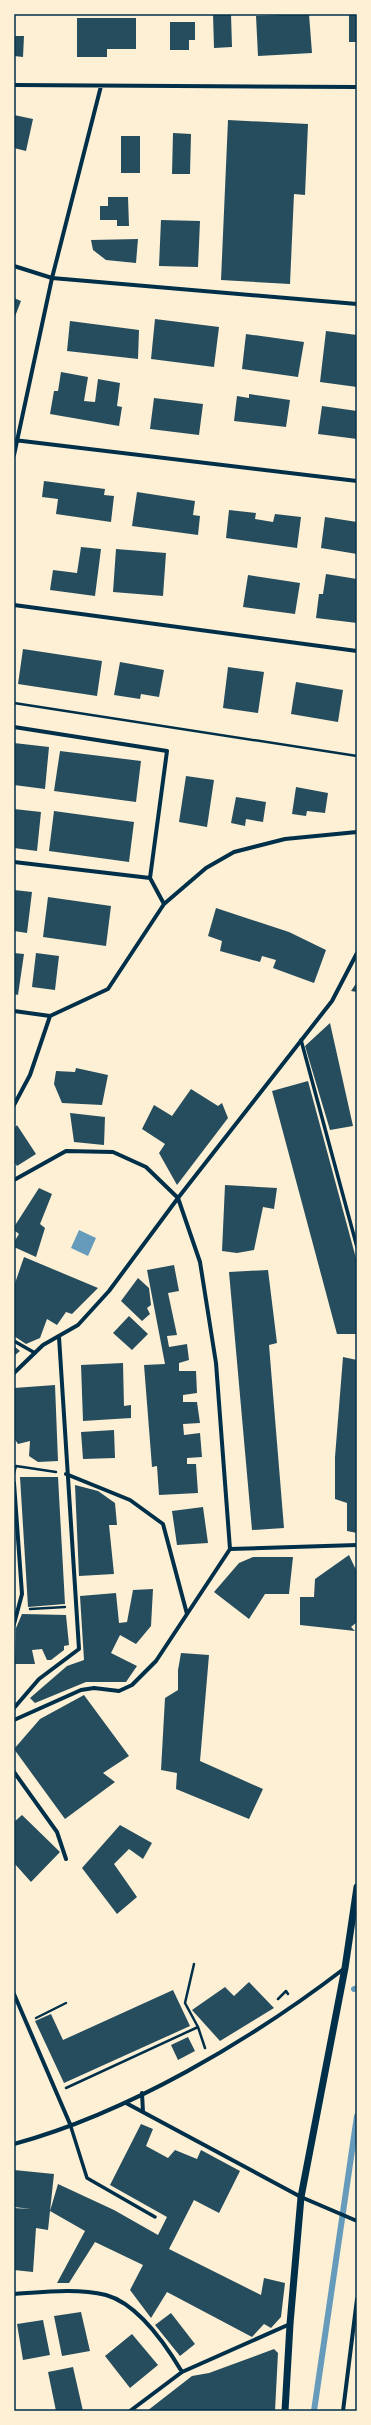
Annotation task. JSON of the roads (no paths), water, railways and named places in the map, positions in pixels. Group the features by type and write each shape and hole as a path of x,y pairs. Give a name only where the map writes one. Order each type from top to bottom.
{"street":[{"path":"14,85 357,87"},
{"path":"14,455 15,441 52,278 101,86"},
{"path":"14,266 52,278 357,304"},
{"path":"15,441 357,481"},
{"path":"14,605 357,651"},
{"path":"14,727 167,751 150,878 164,904"},
{"path":"14,1011 50,1016 108,989 164,904 206,868 234,852 285,839 357,832"},
{"path":"14,862 150,878"},
{"path":"14,1373 43,1345 78,1325 109,1291 178,1198 332,1001 357,953"},
{"path":"14,1105 30,1075 50,1016"},
{"path":"301,1040 357,1247"},
{"path":"14,1180 66,1151 113,1152 146,1167 178,1198 200,1262 216,1363 230,1549 156,1661 132,1685 119,1690 94,1688 81,1690 14,1720"},
{"path":"14,1708 39,1679 79,1649 66,1474 59,1337"},
{"path":"14,1341 35,1354"},
{"path":"66,1474 130,1500 163,1524 187,1614"},
{"path":"14,1483 22,1594 14,1624"},
{"path":"230,1549 357,1545"},
{"path":"14,1772 57,1832 66,1859"},
{"path":"285,2411 290,2324 301,2196 345,1968 357,1887"},
{"path":"14,2144 126,2103 142,2093 208,2059 296,2006 345,1968"},
{"path":"14,1994 70,2124 86,2178 155,2217"},
{"path":"142,2093 144,2112"},
{"path":"126,2103 301,2196 357,2221"},
{"path":"14,2294 57,2291 106,2296 136,2312 166,2345 182,2372"},
{"path":"343,2411 357,2299"},
{"path":"131,2411 182,2372 290,2324"}],"water":[{"path":"79,1230 96,1238 88,1256 71,1248"}],"waterway":[{"path":"314,2411 357,2116"}]}
